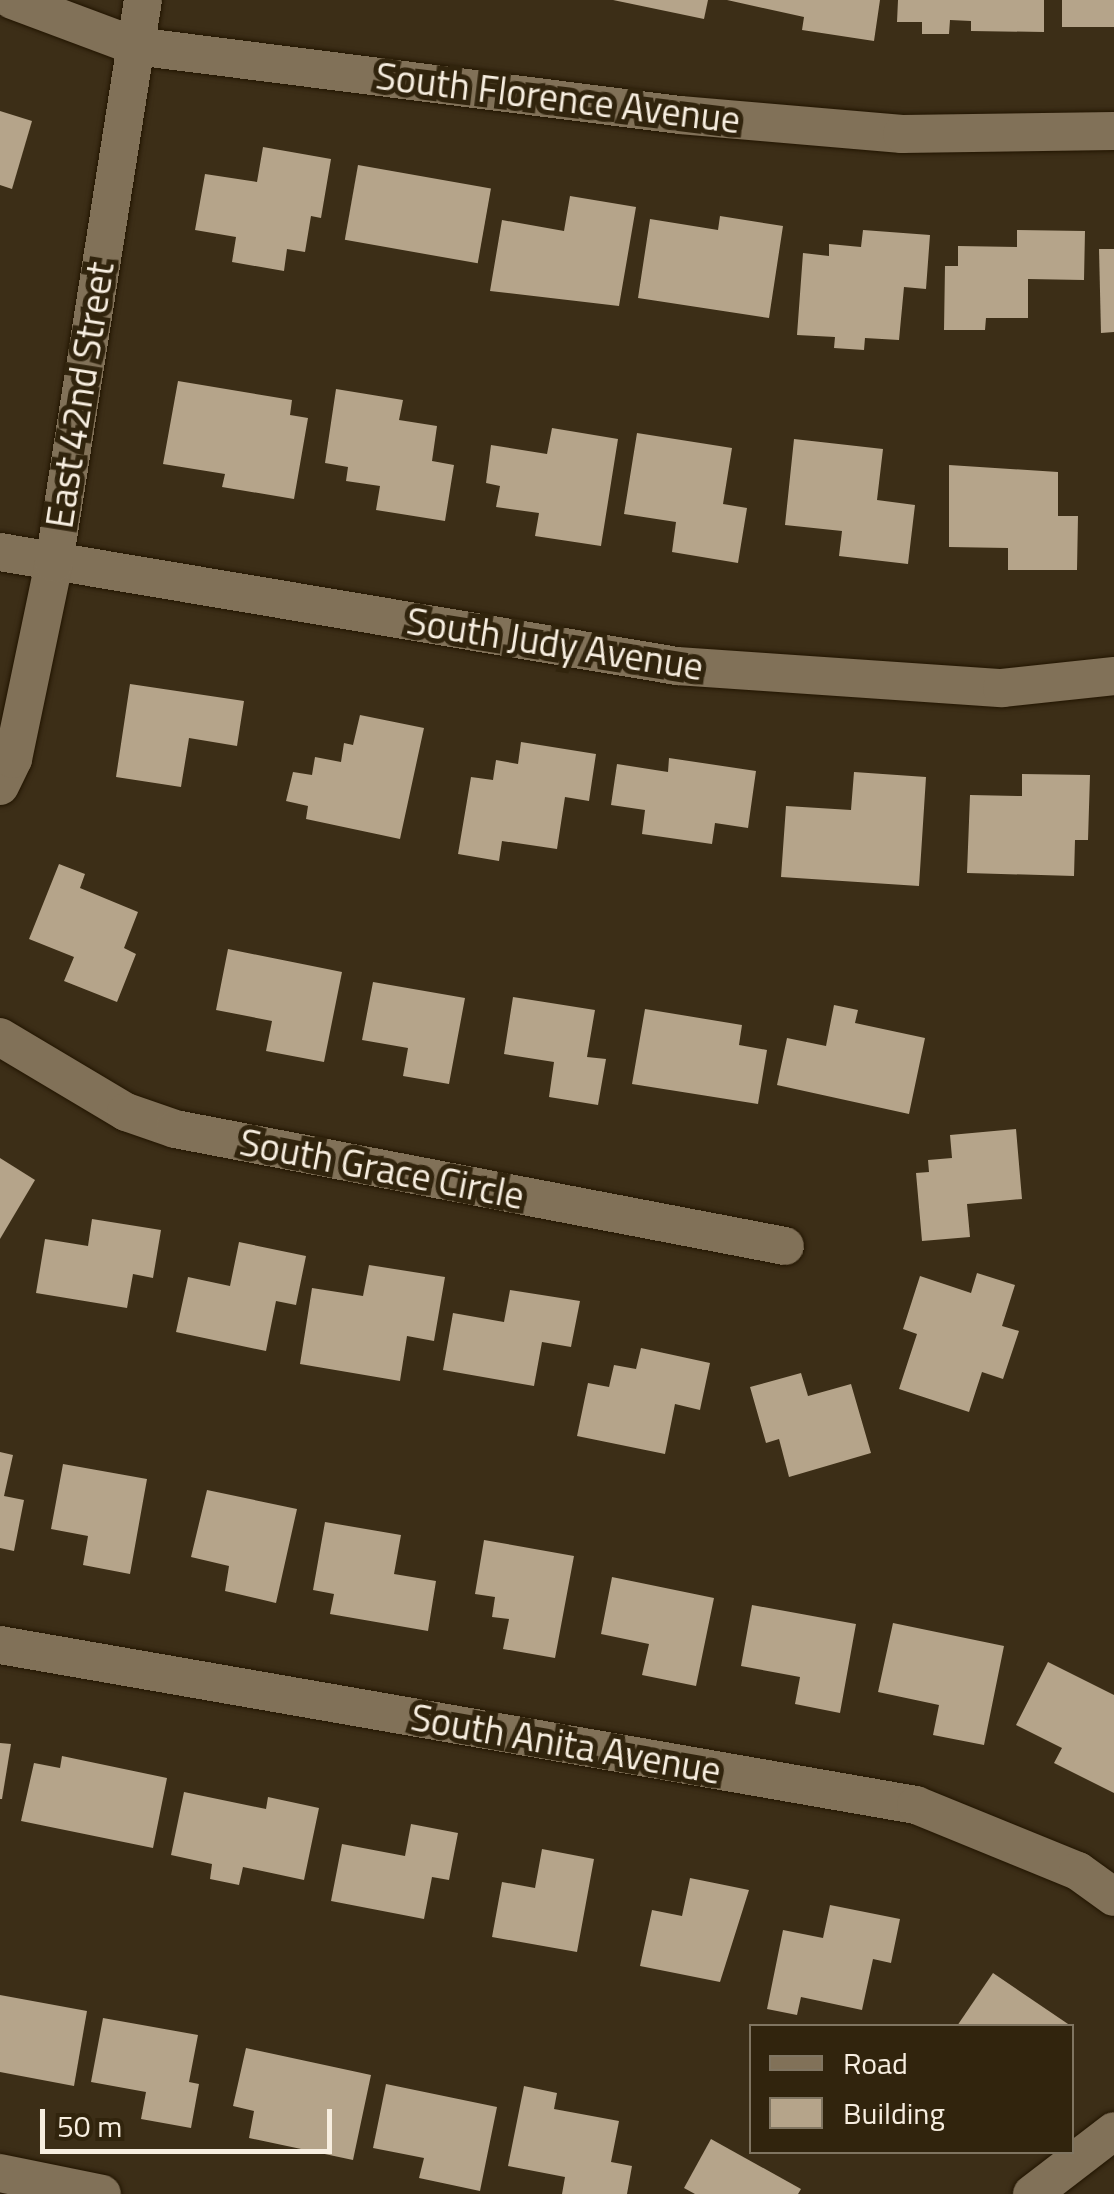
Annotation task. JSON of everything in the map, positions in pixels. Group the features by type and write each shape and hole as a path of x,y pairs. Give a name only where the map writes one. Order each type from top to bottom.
{"street":[{"name":"South Florence Avenue","path":"12,0 135,46 660,112 883,132 1114,131"},
{"name":"East 42nd Street","path":"0,786 14,759 54,563 143,0"},
{"name":"South Judy Avenue","path":"0,552 677,666 1002,688 1114,676"},
{"name":"South Grace Circle","path":"0,1037 126,1112 176,1129 785,1246"},
{"name":"South Anita Avenue","path":"0,1645 916,1805 1044,1856 1114,1897"},
{"path":"1032,2194 1114,2131"},
{"path":"0,2173 102,2194"}],"building":[{"path":"613,0 708,0 704,19"},
{"path":"727,0 880,0 874,41 802,30 804,17"},
{"path":"898,0 1044,0 1044,32 971,31 971,21 950,20 949,34 922,34 922,22 897,22"},
{"path":"1062,0 1114,0 1114,27 1062,27"},
{"path":"0,111 32,121 12,189 0,185"},
{"path":"263,147 331,159 321,218 311,216 305,252 287,249 284,271 232,262 236,237 195,230 205,174 257,182"},
{"path":"358,165 491,188 478,263 345,240"},
{"path":"570,196 636,207 619,306 490,291 502,220 564,231"},
{"path":"720,216 783,226 769,318 638,298 650,219 718,230"},
{"path":"863,230 930,235 926,289 904,287 899,340 865,338 864,350 834,348 835,337 797,335 803,253 829,256 829,244 861,247"},
{"path":"1017,230 1085,231 1084,280 1028,279 1028,318 986,318 985,330 944,330 945,266 958,266 958,246 1017,247"},
{"path":"1099,249 1114,249 1114,332 1101,333"},
{"path":"178,381 292,400 290,415 308,418 294,499 222,487 225,474 163,464"},
{"path":"336,389 403,400 399,420 437,426 432,461 454,465 445,521 376,510 380,486 346,481 348,467 325,463"},
{"path":"552,428 618,439 601,546 535,536 539,513 496,507 500,486 486,483 491,445 547,454"},
{"path":"637,433 732,448 723,504 747,508 738,563 672,552 676,522 624,514"},
{"path":"794,439 883,449 877,500 915,505 908,564 839,556 842,531 785,525"},
{"path":"949,465 1058,472 1058,516 1078,516 1077,570 1008,570 1008,548 949,547"},
{"path":"130,684 244,701 237,746 189,738 181,787 116,777"},
{"path":"360,715 424,728 400,839 306,819 308,806 286,801 293,772 312,775 315,757 341,762 344,743 353,745"},
{"path":"521,742 596,754 589,801 565,797 557,849 502,841 499,861 458,854 471,777 493,780 496,760 518,764"},
{"path":"669,758 756,771 748,828 715,823 712,844 642,834 645,810 611,805 617,764 668,772"},
{"path":"854,772 926,777 919,886 781,877 786,806 851,810"},
{"path":"1022,774 1090,775 1088,840 1075,840 1074,876 967,873 970,795 1022,796"},
{"path":"59,864 85,874 80,888 138,912 124,948 136,954 117,1002 64,981 74,957 29,939"},
{"path":"228,949 342,972 324,1062 266,1051 272,1021 216,1010"},
{"path":"373,982 465,998 449,1084 403,1076 408,1048 362,1040"},
{"path":"513,997 595,1010 587,1057 606,1059 598,1105 549,1097 554,1062 504,1054"},
{"path":"834,1005 858,1010 855,1023 925,1038 909,1114 777,1085 787,1038 826,1046"},
{"path":"645,1009 742,1025 739,1045 767,1050 758,1104 632,1084"},
{"path":"1016,1129 1022,1199 967,1204 970,1237 922,1241 916,1173 929,1172 928,1160 952,1158 950,1135"},
{"path":"0,1158 35,1180 0,1239"},
{"path":"92,1219 161,1230 153,1278 133,1274 127,1308 36,1293 45,1239 88,1246"},
{"path":"239,1242 306,1256 296,1305 276,1301 266,1351 176,1332 188,1277 230,1286"},
{"path":"369,1265 445,1277 434,1341 407,1336 400,1381 300,1364 312,1288 363,1296"},
{"path":"977,1273 1015,1285 1002,1326 1019,1331 1003,1379 982,1372 969,1412 899,1389 917,1334 903,1329 920,1276 971,1293"},
{"path":"510,1290 580,1301 571,1347 542,1342 534,1386 443,1370 453,1313 504,1322"},
{"path":"641,1348 710,1363 700,1410 675,1404 665,1454 577,1436 588,1383 609,1387 614,1365 636,1369"},
{"path":"801,1373 808,1396 851,1384 871,1453 789,1477 779,1439 766,1443 750,1387"},
{"path":"0,1452 13,1455 4,1496 24,1500 14,1551 0,1548"},
{"path":"63,1464 147,1479 130,1574 83,1565 88,1536 51,1529"},
{"path":"207,1490 297,1509 276,1603 225,1591 229,1566 191,1557"},
{"path":"325,1522 401,1535 394,1574 436,1581 428,1631 330,1614 334,1594 313,1590"},
{"path":"484,1540 574,1556 555,1658 503,1649 509,1619 492,1617 495,1597 475,1594"},
{"path":"612,1577 714,1598 696,1686 642,1675 649,1644 601,1634"},
{"path":"752,1605 856,1624 840,1713 795,1704 800,1677 741,1666"},
{"path":"893,1623 1004,1646 984,1745 933,1735 939,1705 878,1692"},
{"path":"1048,1662 1114,1695 1114,1793 1054,1763 1062,1748 1016,1725"},
{"path":"0,1743 11,1744 2,1799 0,1799"},
{"path":"62,1756 167,1778 153,1848 21,1821 34,1763 60,1768"},
{"path":"184,1792 266,1809 268,1797 319,1808 304,1880 243,1867 239,1885 210,1879 212,1864 171,1855"},
{"path":"411,1824 458,1833 449,1880 432,1877 424,1919 331,1901 342,1844 405,1856"},
{"path":"542,1849 594,1859 577,1952 492,1937 502,1882 535,1888"},
{"path":"690,1878 749,1890 720,1982 640,1966 652,1910 682,1916"},
{"path":"830,1905 900,1919 891,1963 873,1959 862,2010 801,1997 797,2015 767,2009 783,1930 823,1938"},
{"path":"993,1973 1068,2024 958,2024"},
{"path":"0,1995 87,2011 74,2086 0,2072"},
{"path":"103,2018 198,2035 189,2082 199,2084 191,2128 141,2119 146,2092 91,2082"},
{"path":"246,2048 371,2075 353,2160 249,2138 254,2111 233,2106"},
{"path":"386,2084 497,2107 480,2191 419,2178 424,2158 373,2148"},
{"path":"524,2086 557,2093 554,2109 619,2121 611,2162 632,2166 627,2194 562,2194 565,2177 508,2166"},
{"path":"711,2139 801,2189 798,2194 695,2194 684,2188"}]}
